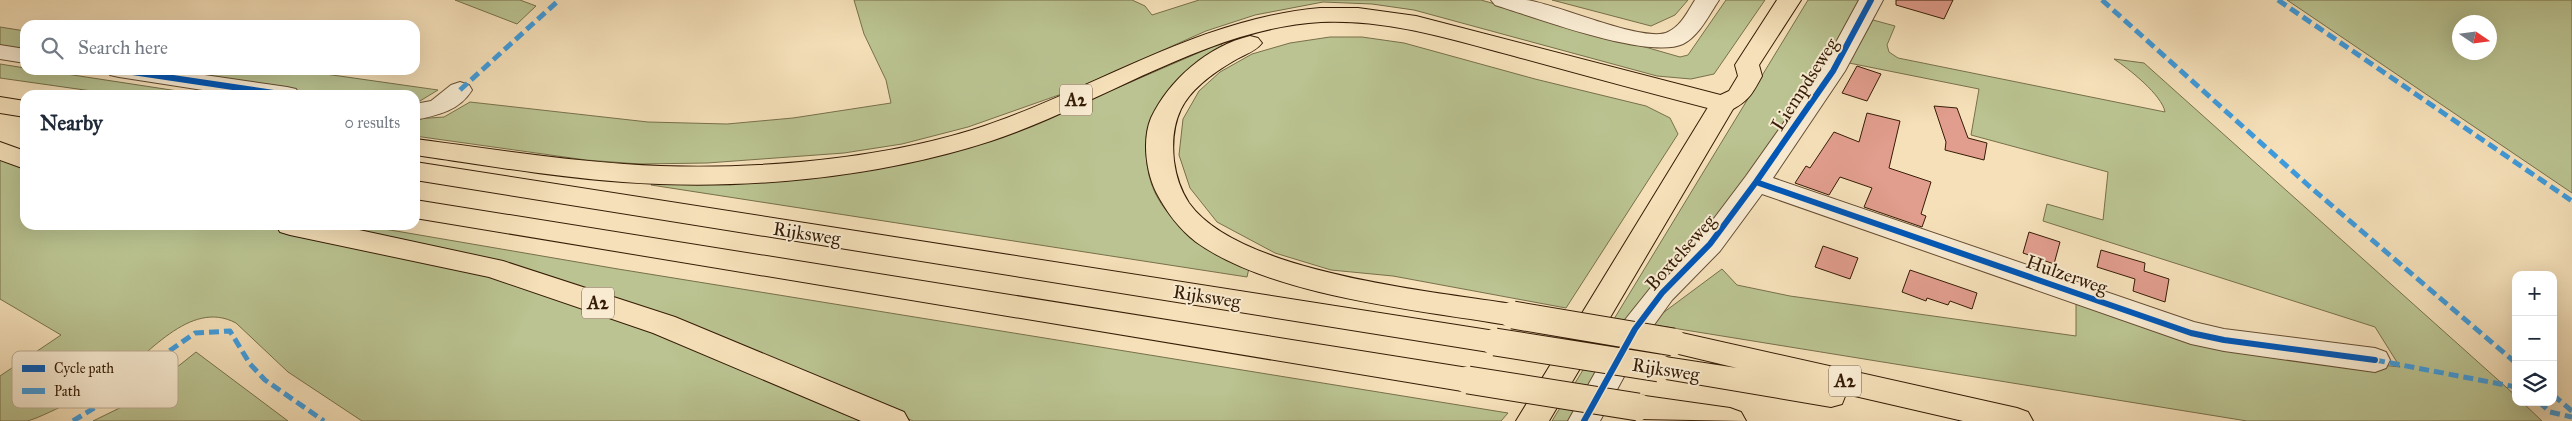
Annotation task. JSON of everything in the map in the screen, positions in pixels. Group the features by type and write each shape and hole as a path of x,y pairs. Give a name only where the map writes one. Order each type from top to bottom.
{"main road":[{"name":"Boxtelseweg","path":"1532,421 1719,111 1738,96 1750,76 1747,65 1788,0"},
{"name":"A2","path":"420,148 594,170 655,175 762,174 843,165 941,146 1021,121 1066,104 1187,50 1246,29 1288,19 1341,14 1367,15 1416,23 1719,111"},
{"name":"A2","path":"1719,111 1396,31 1363,27 1312,29 1286,33 1229,52 1197,74 1175,99 1166,113 1160,134 1158,156 1161,175 1170,193 1183,212 1200,230 1224,246 1251,260 1318,282 1673,342 2017,421"},
{"path":"0,105 20,107"},
{"path":"0,142 20,145"},
{"path":"0,151 20,158"},
{"name":"Rijksweg","path":"420,171 1998,421"},
{"name":"Rijksweg","path":"420,210 1730,421"},
{"name":"A2","path":"313,230 492,268 664,325 893,421"}],"street":[{"path":"1503,0 1634,38 1657,42 1672,40 1686,29 1707,0"},
{"name":"Liempdseweg","path":"1756,182 1833,71 1871,0"},
{"path":"0,52 20,55"},
{"path":"153,75 253,90"},
{"path":"420,111 439,107 460,90"},
{"name":"Hulzerweg","path":"1756,182 2191,333 2224,340 2375,360"},
{"name":"Boxtelseweg","path":"1584,421 1635,328 1662,293 1710,244 1756,182"}],"green space":[{"path":"455,0 520,0 536,6 517,24"},
{"path":"854,0 1132,0 1145,6 1152,15 1199,0 1481,0 1680,57 1688,55 1726,0 1765,0 1714,74 1691,79 1657,76 1414,10 1372,4 1323,2 1255,15 1206,31 1073,90 968,127 902,144 844,153 707,163 639,164 586,160 420,137 420,119 444,117 470,102 648,122 727,124 793,118 891,103 886,80 864,34"},
{"path":"1552,0 1688,0 1675,15 1651,26"},
{"path":"1808,0 1864,0 1831,59 1570,421 1552,421"},
{"path":"2287,0 2572,0 2572,193"},
{"path":"1873,20 1895,26 1887,45 1889,52 1898,58 2165,112 2163,105 2152,90 2114,59 2144,63 2512,392 2512,406 2526,406 2542,421 2247,421 1648,324 1722,269 1737,285 1790,296 2076,336 2076,295 2222,348 2400,367 2375,327 2043,221 2047,204 2103,220 2108,172 1971,135 1979,89 1849,63"},
{"path":"0,27 20,30 20,51 0,48"},
{"path":"1330,37 1362,37 1404,43 1535,79 1646,106 1670,118 1678,134 1566,308 1393,276 1331,270 1275,253 1217,222 1190,188 1179,155 1183,119 1199,91 1220,72 1252,54 1290,43"},
{"path":"1221,43 1223,47 1185,72 1163,98 1149,132 1147,166 1151,183 1159,200 1170,215 1249,268 1247,277 651,185 654,181 807,175 1073,107"},
{"path":"0,64 20,67 20,75 73,75 171,90 85,90 0,78"},
{"path":"176,75 332,75 438,90 420,101 420,90 275,90"},
{"path":"0,156 20,160 20,230 320,230 421,255 631,322 876,421 362,421 288,372 236,323 219,317 202,318 185,324 148,351 37,351 61,335 0,299"},
{"path":"343,230 390,230 618,269 1508,413 1501,421 913,421 830,384"},
{"path":"196,352 288,421 93,421 120,408 178,408 178,366"},
{"path":"12,368 12,408 58,408 27,421 0,421 0,376"}],"building":[{"path":"1896,0 1953,0 1944,19 1896,5"},
{"path":"1857,66 1881,74 1867,101 1842,93"},
{"path":"1934,106 1957,108 1968,138 1987,143 1984,160 1945,150 1946,142"},
{"path":"1867,113 1900,121 1889,168 1931,182 1921,214 1926,216 1922,227 1864,207 1872,188 1840,177 1829,195 1795,183 1806,166 1810,168 1834,132 1859,142"},
{"path":"2029,232 2060,242 2054,264 2023,253"},
{"path":"1823,246 1858,258 1850,279 1815,267"},
{"path":"2101,250 2145,263 2144,271 2169,279 2165,302 2133,291 2135,279 2097,267"},
{"path":"1910,270 1977,293 1972,309 1950,301 1948,305 1927,298 1926,301 1902,292"}],"marked path":[{"path":"460,90 559,0"},
{"path":"2102,0 2309,186 2514,361"},
{"path":"2278,0 2572,201"},
{"path":"169,351 195,333 230,331 250,364 265,380 324,421"},
{"path":"2375,360 2512,386"},
{"path":"2557,398 2572,411"},
{"path":"2543,406 2550,412 2572,417"},
{"path":"73,421 94,408"}],"cycle path":[{"path":"1584,421 1635,329 1662,293 1710,244 1756,182 1833,71 1871,0"},
{"path":"153,75 253,90"},
{"path":"1756,182 2191,333 2224,340 2375,360"}]}
